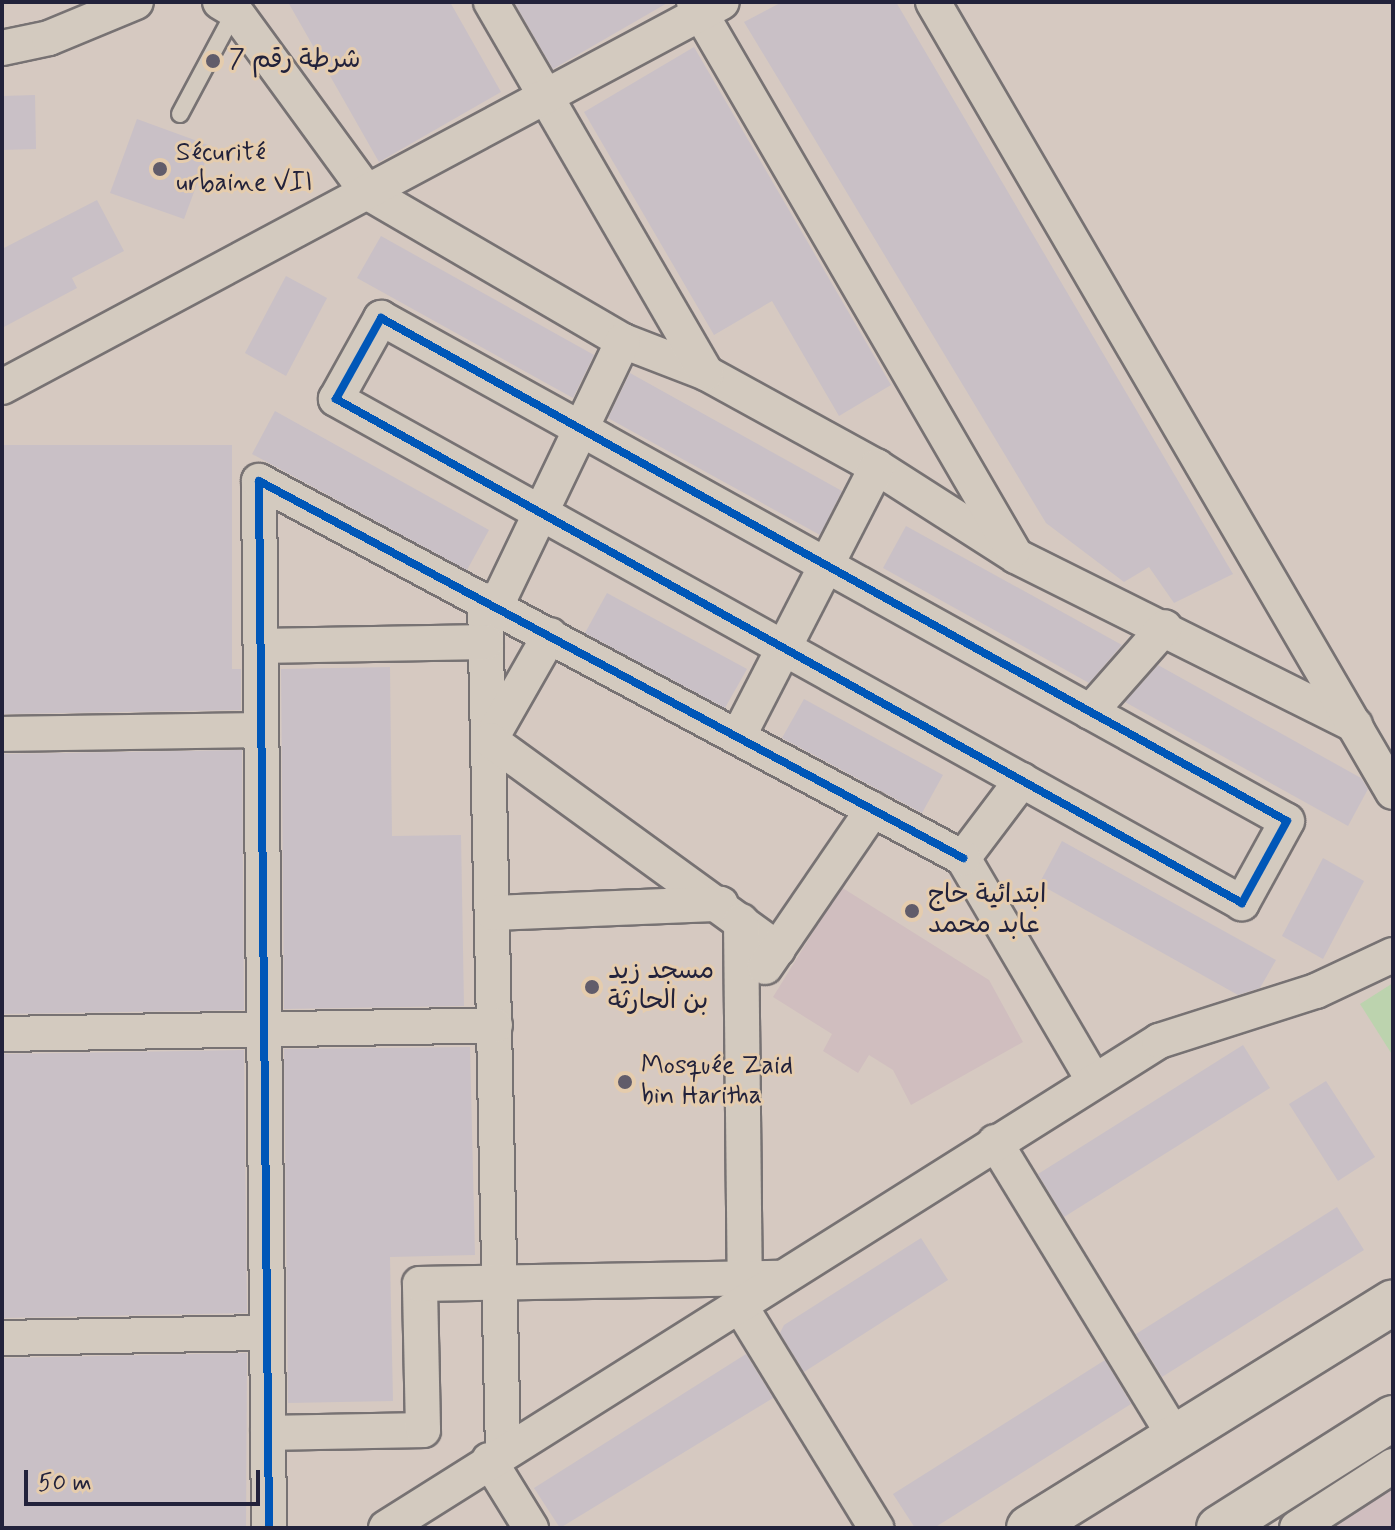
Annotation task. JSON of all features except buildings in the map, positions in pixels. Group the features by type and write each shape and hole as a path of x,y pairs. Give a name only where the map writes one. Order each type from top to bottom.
{"main road":[{"path":"1029,1528 1393,1302"},
{"path":"1219,1528 1393,1418"}],"street":[{"path":"2,48 62,34 136,2"},
{"path":"491,2 706,373"},
{"path":"933,2 1393,792"},
{"path":"2,387 546,96 705,6 1016,556"},
{"path":"227,7 367,192 623,341 706,373 877,467 1016,556 1165,627 1355,725"},
{"path":"381,318 1287,821 1242,903 541,513 336,399 381,318"},
{"path":"531,1528 496,1455 500,1283 486,642 490,603 541,513 623,341"},
{"path":"738,737 781,646 877,467"},
{"path":"269,1528 259,481 963,858 1093,1080"},
{"path":"1090,712 1165,627"},
{"path":"490,740 550,635"},
{"path":"261,646 486,642"},
{"path":"2,734 261,730"},
{"path":"490,740 778,949"},
{"path":"963,858 1022,780"},
{"path":"740,1003 873,809"},
{"path":"493,913 731,912"},
{"path":"731,912 740,1003 742,1291 876,1528"},
{"path":"386,1528 742,1291 780,1278 1159,1041 1316,991 1393,955"},
{"path":"2,1034 495,1025"},
{"path":"995,1142 1175,1437"},
{"path":"268,1433 423,1430 420,1284 500,1283 742,1291"},
{"path":"2,1338 267,1333"},
{"path":"1297,1528 1393,1466"}],"lane":[{"path":"180,114 227,7"}],"shaded area":[{"path":"841,887 989,980 1023,1042 911,1105 893,1070 869,1055 858,1073 823,1051 832,1034 773,997"},
{"path":"1393,1486 1393,1528 1326,1528"}],"green space":[{"path":"1393,983 1393,1056 1360,1004"}],"cycle path":[{"path":"381,318 1287,821 1242,903 336,399 381,318"},
{"path":"269,1528 259,481 963,858"}],"place":[{"name":"شرطة رقم 7","path":"213,61"},
{"name":"Sécurité urbaine VII","path":"160,169"},
{"name":"ابتدائية حاج عابد محمد","path":"912,911"},
{"name":"مسجد زيد بن الحارثة","path":"592,987"},
{"name":"Mosquée Zaid bin Haritha","path":"625,1082"}]}
